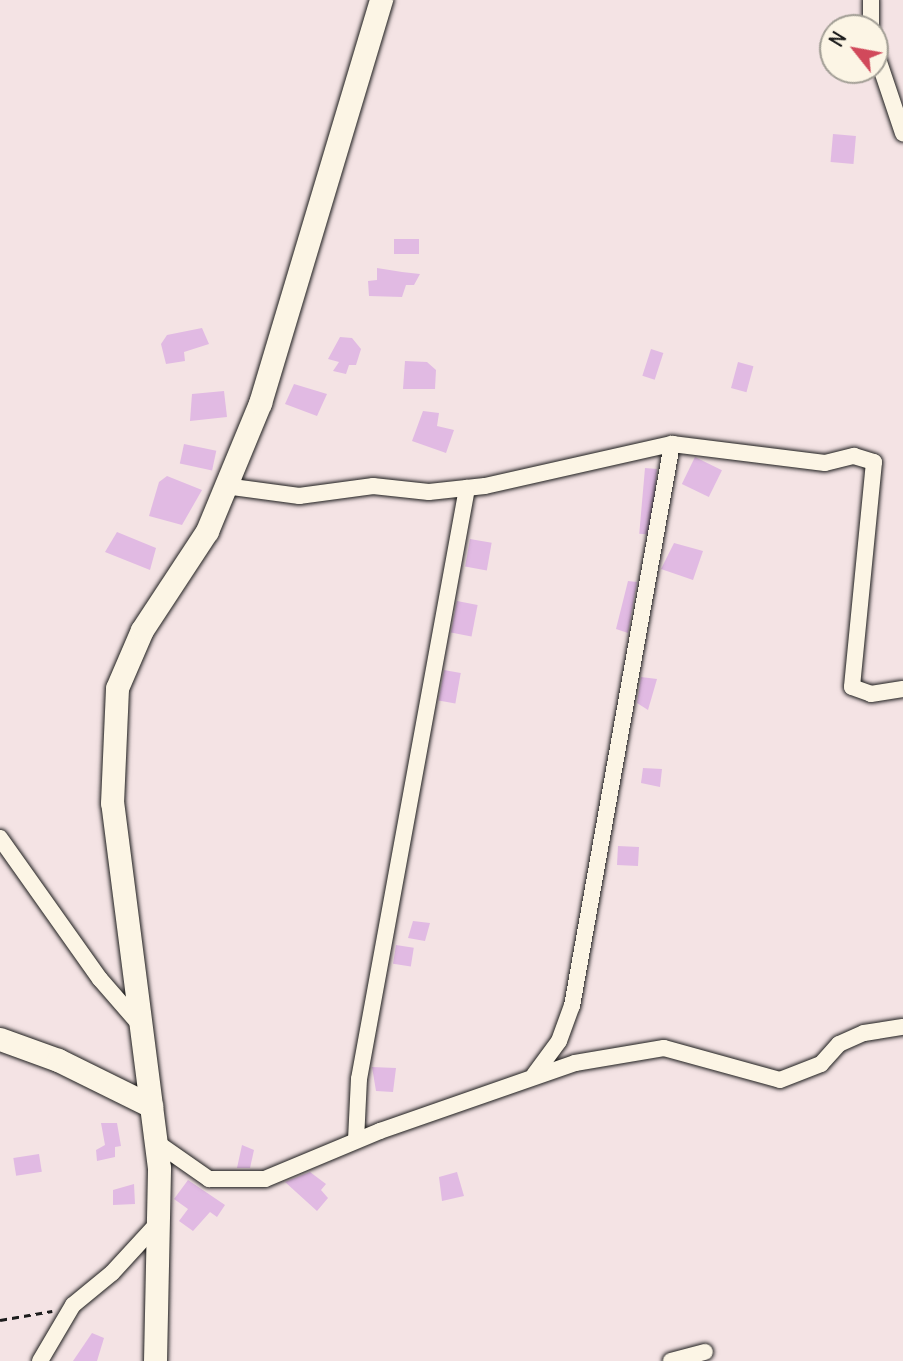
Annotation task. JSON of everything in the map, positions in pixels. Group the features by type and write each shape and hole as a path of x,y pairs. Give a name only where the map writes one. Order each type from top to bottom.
{"main road":[{"path":"155,1361 156,1142 112,803 117,688 126,658 207,530 260,403 381,0"},
{"path":"0,1039 58,1060 151,1106"}],"street":[{"path":"886,84 903,133"},
{"path":"225,486 299,496 334,488 429,492 467,488 672,443 785,460 825,463 854,456 874,462 852,687 872,694 903,690"},
{"path":"534,1075 559,1041 572,1006 672,443"},
{"path":"356,1140 359,1079 467,488"},
{"path":"0,838 100,979 142,1027"},
{"path":"156,1142 181,1164 209,1179 230,1182 265,1179 356,1140 433,1116 534,1075 664,1048 780,1080 821,1065 839,1044 864,1033 903,1027"},
{"path":"40,1361 69,1311 156,1225"},
{"path":"671,1361 705,1352"}],"path":[{"path":"0,1320 69,1311"}],"building":[{"path":"833,134 856,136 853,164 831,162"},
{"path":"394,239 419,239 419,254 394,254"},
{"path":"377,268 420,274 414,285 406,285 402,297 369,296 368,281 377,280"},
{"path":"202,328 209,344 184,352 185,361 166,364 161,344 167,335"},
{"path":"340,337 352,338 361,349 356,365 349,365 346,374 333,371 339,362 328,359"},
{"path":"651,349 663,353 655,380 642,376"},
{"path":"405,361 427,362 436,370 435,389 403,389"},
{"path":"738,362 753,366 746,392 731,388"},
{"path":"294,384 327,394 317,416 285,404"},
{"path":"224,391 227,417 190,421 192,394"},
{"path":"423,411 439,413 437,426 454,430 446,453 412,441"},
{"path":"184,444 216,451 212,470 180,464"},
{"path":"695,457 722,470 709,497 682,484"},
{"path":"645,468 657,469 651,535 639,534"},
{"path":"167,476 202,490 182,525 149,516 159,482"},
{"path":"117,532 156,548 150,570 105,552"},
{"path":"470,539 492,543 487,570 465,567"},
{"path":"674,543 703,551 693,580 661,569"},
{"path":"628,581 637,582 628,633 616,629"},
{"path":"457,601 478,605 472,636 451,632"},
{"path":"444,670 461,673 455,703 439,701"},
{"path":"641,677 657,679 648,710 637,703"},
{"path":"643,768 662,769 660,787 641,783"},
{"path":"618,846 639,847 638,866 617,865"},
{"path":"413,921 430,923 425,941 408,938"},
{"path":"396,945 414,948 411,967 393,964"},
{"path":"372,1067 396,1068 393,1092 376,1091"},
{"path":"101,1123 117,1123 121,1146 115,1147 115,1157 97,1161 96,1150 105,1145"},
{"path":"242,1145 254,1150 250,1168 237,1168"},
{"path":"39,1154 42,1172 16,1176 13,1158"},
{"path":"310,1172 326,1184 321,1190 328,1198 317,1211 285,1182"},
{"path":"457,1172 464,1196 442,1201 439,1177"},
{"path":"188,1180 225,1205 217,1217 210,1212 193,1231 179,1221 188,1209 174,1199"},
{"path":"134,1184 135,1204 113,1205 113,1190"},
{"path":"92,1333 104,1338 97,1361 73,1361"}]}
